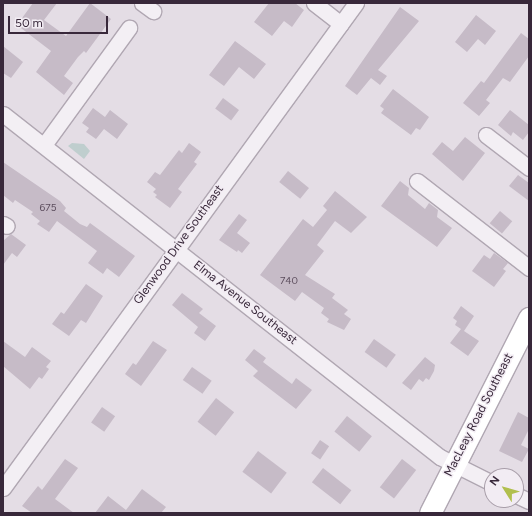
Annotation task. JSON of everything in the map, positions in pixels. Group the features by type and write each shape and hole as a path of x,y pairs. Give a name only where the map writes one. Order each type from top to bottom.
{"street":[{"path":"314,3 341,24"},
{"name":"Glenwood Drive Southeast","path":"3,488 356,3"},
{"path":"44,145 129,28"},
{"name":"Elma Avenue Southeast","path":"3,114 440,457 484,479"},
{"path":"486,135 529,168"},
{"path":"417,180 529,268"},
{"name":"MacLeay Road Southeast","path":"430,513 529,318"}],"shaded area":[{"path":"72,143 84,144 90,151 84,159 68,146"}],"building":[{"path":"33,3 57,3 44,20 66,36 90,3 111,19 86,53 84,51 78,57 64,76 73,83 64,95 36,72 51,51 17,25"},
{"path":"269,3 295,3 304,10 292,27 284,21 272,36 254,22"},
{"path":"400,7 419,21 378,70 387,76 380,85 371,78 357,95 345,86"},
{"path":"476,15 496,31 485,45 478,39 467,52 455,42"},
{"path":"521,33 529,39 529,56 510,82 503,78 486,100 490,103 479,116 463,103 481,81 484,83"},
{"path":"235,41 266,64 254,79 239,67 224,86 209,75"},
{"path":"3,46 23,62 11,78 3,73"},
{"path":"393,89 429,117 420,130 416,128 411,135 381,113 384,109 380,106"},
{"path":"223,98 239,110 231,120 215,108"},
{"path":"93,108 105,117 110,110 128,124 117,139 104,129 96,139 86,132 89,128 82,123"},
{"path":"510,110 529,125 529,132 523,140 513,132 511,136 498,125"},
{"path":"465,137 485,153 463,181 432,154 442,142 453,151"},
{"path":"189,143 201,152 194,162 197,164 178,189 182,192 170,208 155,197 157,195 153,192 156,189 147,182 155,172 160,175 179,150 182,153"},
{"path":"3,162 60,201 66,208 64,211 80,224 87,227 90,223 135,256 119,277 107,268 103,274 88,263 97,251 57,221 49,232 37,224 40,221 31,214 33,212 15,200 13,203 3,195"},
{"path":"288,171 309,188 300,199 279,182"},
{"path":"518,175 529,183 529,201 509,186"},
{"path":"400,181 409,188 408,195 425,209 429,203 438,210 437,217 452,228 437,247 381,206"},
{"path":"335,191 367,217 351,233 335,221 317,245 324,251 305,275 335,294 332,298 348,310 344,314 351,319 344,330 327,322 329,319 321,313 324,308 302,292 295,301 260,275 303,219 313,227 327,210 323,206"},
{"path":"500,211 512,221 502,234 490,223"},
{"path":"239,214 247,220 237,233 250,243 242,253 238,250 237,252 219,240"},
{"path":"11,234 26,245 17,257 12,253 3,265 3,241"},
{"path":"494,253 508,263 503,269 506,271 494,287 472,271 484,255 490,259"},
{"path":"86,284 103,296 86,323 81,320 69,336 52,324 61,312 64,314"},
{"path":"182,293 203,309 199,313 216,326 205,341 194,333 198,327 172,305"},
{"path":"461,306 474,316 464,331 479,341 468,356 450,343 461,329 455,325 457,321 453,318"},
{"path":"374,339 396,355 386,368 365,352"},
{"path":"3,341 25,357 32,347 51,361 46,367 49,369 42,379 39,377 30,389 3,366"},
{"path":"153,341 167,350 141,386 125,374 133,363 136,365"},
{"path":"254,349 266,358 263,362 292,384 296,378 312,390 296,409 253,376 258,371 245,360"},
{"path":"425,357 435,365 434,371 429,380 426,378 423,382 419,379 411,390 402,383"},
{"path":"192,367 212,381 202,394 183,380"},
{"path":"216,398 234,412 216,436 198,422"},
{"path":"102,407 115,416 104,432 91,423"},
{"path":"518,412 529,418 529,429 521,445 529,449 522,462 499,451"},
{"path":"347,416 372,436 359,452 334,432"},
{"path":"320,440 329,446 320,459 311,453"},
{"path":"258,451 287,473 271,493 242,472"},
{"path":"65,459 78,468 55,499 74,513 32,513 22,506 38,486 42,490"},
{"path":"402,459 416,470 394,498 380,487"},
{"path":"323,468 351,490 340,504 312,482"},
{"path":"142,489 166,507 161,513 95,513 108,496 126,510"}]}
